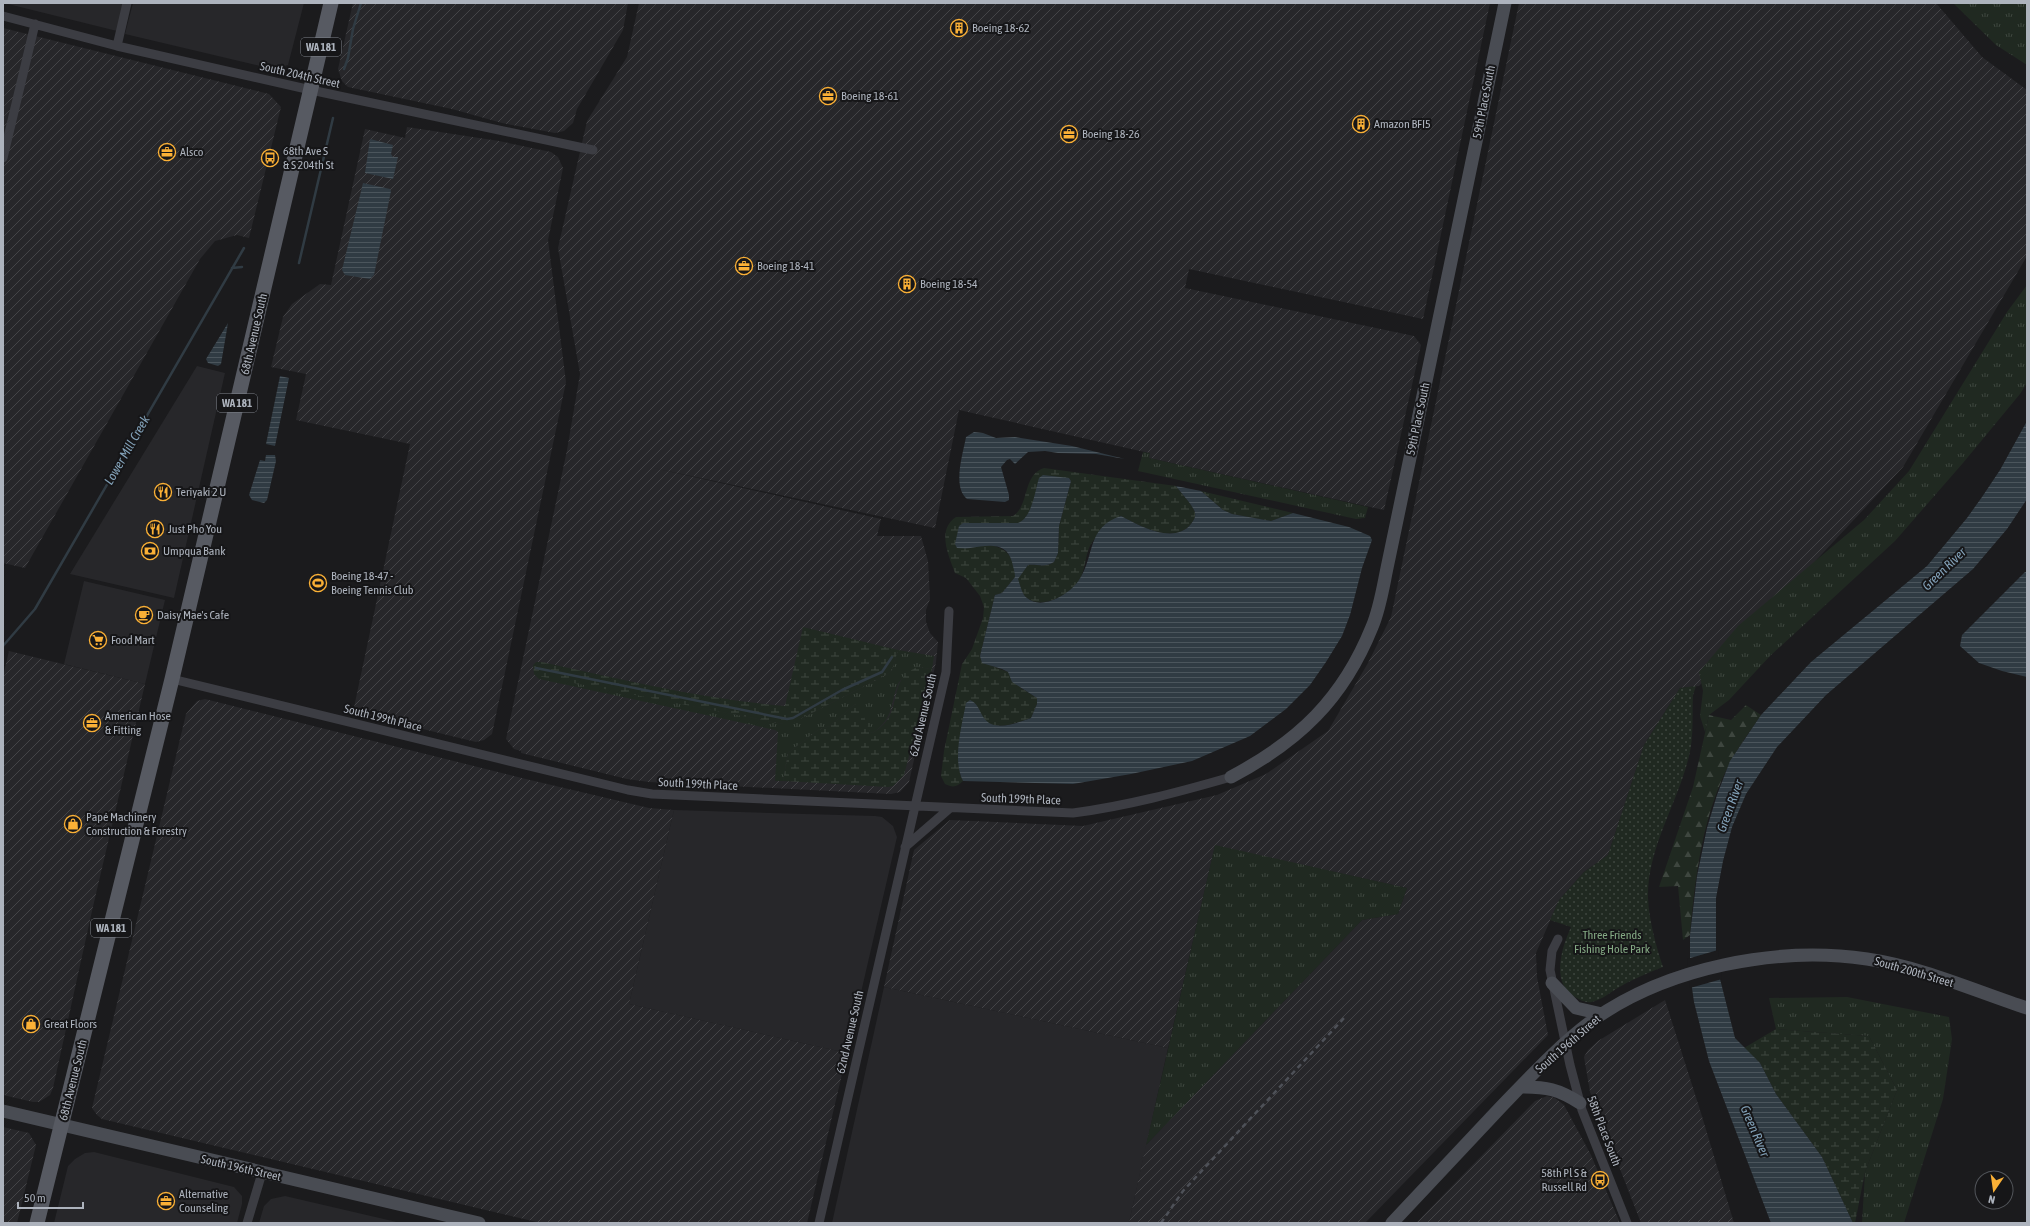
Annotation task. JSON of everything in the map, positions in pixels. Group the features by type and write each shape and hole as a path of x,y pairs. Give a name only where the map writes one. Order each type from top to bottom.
{"main road":[{"name":"68th Avenue South","path":"37,1223 172,679 331,3"},
{"name":"59th Place South","path":"1231,777 1256,764 1295,737 1317,716 1340,689 1359,657 1373,626 1381,595 1505,3"},
{"name":"South 196th Street","path":"1392,1223 1521,1087 1565,1044 1602,1014 1661,985 1712,967 1740,961 1797,956"},
{"name":"South 200th Street","path":"1797,956 1831,956 1868,959 1931,976 2027,1008"},
{"path":"1552,983 1576,1008 1602,1014"},
{"path":"1521,1087 1553,1089 1563,1092 1580,1103"},
{"name":"South 196th Street","path":"3,1111 262,1174 479,1223"}],"street":[{"path":"117,46 127,3"},
{"name":"South 204th Street","path":"3,16 117,46 310,90 593,150"},
{"path":"3,158 35,24"},
{"name":"62nd Avenue South","path":"819,1223 946,672 949,611"},
{"name":"South 199th Place","path":"172,679 644,792 950,808 1073,812 1107,808 1174,794 1231,777"},
{"path":"905,847 950,808"},
{"name":"58th Place South","path":"1558,939 1552,951 1550,961 1552,983 1565,1044 1580,1103 1627,1223"},
{"path":"247,1223 262,1174"}],"shaded area":[{"path":"4,3 123,3 117,31"},
{"path":"133,3 304,3 288,65 273,69 125,34"},
{"path":"353,3 628,3 623,30 577,109 573,123 564,131 555,133 502,123 452,109 348,87 342,81 338,69"},
{"path":"639,3 1490,3 1423,319 1189,269 1185,288 1414,336 1421,345 1384,510 1149,458 1149,453 959,410 935,528 649,467 881,519 877,536 921,536 928,561 930,599 926,610 926,622 930,633 938,642 936,662 909,782 900,792 891,794 649,782 627,779 521,753 521,751 514,749 506,739 567,450 580,374 558,248 587,121 627,57"},
{"path":"1519,3 1936,3 1982,57 2027,90 2027,256 1903,467 1699,686 1680,688 1644,745 1608,855 1584,872 1559,900 1536,953 1537,977 1548,1035 1365,1223 1129,1223 1146,1145 1362,920 1398,914 1407,888 1215,846 1168,1048 884,987 914,850 950,820 1083,826 1217,795 1266,774 1328,731 1368,663 1391,617"},
{"path":"3,28 269,94 281,107 249,238 237,235 215,241 200,259 25,568 3,563"},
{"path":"407,127 499,141 551,152 558,157 563,168 548,240 566,382 492,734 484,740 476,742 353,712 410,444 296,420 306,374 271,367 283,317 292,304 320,284 331,285 365,129 405,138"},
{"path":"197,366 225,373 174,598 70,574"},
{"path":"84,581 165,600 145,684 64,664"},
{"path":"9,651 145,684 92,911 53,1088 50,1095 39,1102 3,1095 3,676"},
{"path":"205,699 526,779 649,808 674,810 629,1004 847,1053 807,1223 541,1223 102,1119 97,1115 92,1108 186,714 197,701"},
{"path":"674,810 875,816 882,817 893,826 897,837 847,1053 629,1004"},
{"path":"884,987 1168,1048 1129,1223 832,1223"},
{"path":"1665,1000 1734,1223 1641,1223 1590,1092 1584,1057 1588,1050 1598,1041"},
{"path":"1547,1096 1555,1098 1564,1105 1591,1155 1620,1223 1416,1223 1535,1101"},
{"path":"3,1127 29,1133 36,1145 17,1223 3,1223"},
{"path":"94,1152 234,1187 242,1196 242,1204 237,1223 54,1223 68,1166 75,1159 85,1153"},
{"path":"285,1196 401,1223 259,1223 264,1206 271,1199"}],"green space":[{"path":"1953,3 2027,3 2027,65 1996,45"},
{"path":"2027,285 2027,383 2020,394 1963,463 1895,541 1770,656 1729,700 1709,715 1705,732 1700,716 1703,691 1699,672 1738,626 1864,520 1909,471 2007,312"},
{"path":"1143,452 1150,453 1149,458 1368,507 1365,518 1356,519 1138,471"},
{"path":"1044,468 1176,486 1195,512 1195,518 1184,530 1176,533 1166,533 1157,532 1121,516 1102,531 1090,545 1082,575 1076,585 1056,599 1041,602 1025,597 1017,579 1028,565 1044,565 1054,562 1058,553 1059,526 1071,481 1069,478 1027,515 1023,521 969,549 986,545 994,546 1007,553 1012,559 1015,577 1002,593 995,595 980,656 992,666 1008,672 1021,688 1037,698 1037,704 1031,718 1008,725 997,726 991,725 984,720 975,703 960,774 963,781 957,786 950,786 945,784 941,776 944,751 962,664 972,649 983,618 984,607 980,596 966,578 955,573 947,551 945,536 947,529 950,522 956,517 1013,516 1022,505 1032,477"},
{"path":"1201,491 1293,513 1271,521 1232,514 1223,510"},
{"path":"803,627 898,650 892,670 888,674 791,724 783,724 534,674 533,665 536,662 542,662 693,694 785,706"},
{"path":"898,650 934,656 932,669 917,667 898,684 888,716 880,727 873,733 870,732 855,704 830,726 818,730 788,753 783,781 775,781 778,732 775,730 539,679 534,674 783,724 802,718 888,674 892,670"},
{"path":"917,667 932,669 904,775 893,786 888,787 783,781 788,753 818,730 830,726 855,704 860,707 870,732 873,733 887,720 890,715 900,682 904,676 909,671"},
{"name":"Three Friends Fishing Hole Park","path":"1696,686 1693,695 1691,749 1684,774 1652,861 1649,879 1648,898 1651,924 1663,967 1627,983 1598,1000 1592,1002 1582,1001 1567,991 1560,974 1560,964 1564,944 1571,927 1550,920 1559,900 1584,872 1608,855 1644,745 1680,688"},
{"path":"1746,705 1761,715 1731,761 1713,802 1698,868 1690,935 1683,940 1678,886 1659,887 1693,787 1709,715 1731,720"},
{"path":"1215,845 1407,888 1398,914 1362,920 1146,1145"},
{"path":"1847,997 1949,1017 1952,1039 1943,1099 1904,1223 1862,1223 1865,1172 1897,1090 1869,1036 1776,1029 1769,998"},
{"path":"1776,1029 1869,1036 1897,1090 1865,1172 1855,1223 1853,1223 1822,1157 1776,1094 1760,1063 1744,1048"}],"water":[{"path":"370,139 393,145 391,154 393,157 398,157 393,179 365,173"},
{"path":"363,183 390,189 391,191 374,275 370,279 345,275 342,270"},
{"path":"228,323 221,364 218,366 208,363 206,359"},
{"path":"280,376 289,378 275,446 266,444"},
{"name":"Green River","path":"2027,421 2027,499 2007,529 1973,569 1826,695 1777,747 1746,794 1732,827 1723,861 1716,898 1716,951 1720,979 1735,1038 1760,1063 1776,1094 1822,1157 1853,1223 1771,1223 1709,1061 1694,1002 1690,974 1690,935 1697,876 1707,828 1717,795 1730,761 1761,715 1811,662 1927,566 1967,518 1982,497 2000,470"},
{"path":"974,432 983,433 996,438 1015,437 1072,446 1125,459 1096,454 1058,453 1045,451 1028,452 1015,464 1010,459 1007,460 1001,467 1009,500 1005,502 967,499 960,487 959,479 966,437"},
{"path":"266,455 275,455 276,461 267,500 264,503 252,500 249,495 260,460 265,461"},
{"path":"1043,475 1069,478 1071,481 1059,526 1058,553 1054,562 1044,565 1028,565 1018,579 1024,594 1033,602 1048,602 1063,595 1075,585 1084,571 1097,535 1102,527 1110,521 1121,516 1157,532 1176,533 1184,530 1191,524 1195,518 1195,514 1190,504 1176,486 1201,491 1223,510 1232,514 1271,521 1293,513 1349,527 1370,536 1372,540 1362,568 1350,615 1342,636 1310,685 1286,709 1250,736 1192,761 1073,784 963,781 958,763 958,753 960,732 966,703 970,700 978,706 986,721 998,726 1005,726 1031,718 1037,704 1037,698 1012,682 1008,672 982,663 980,656 995,595 1002,593 1015,577 1015,573 1009,555 1000,547 989,546 957,548 955,544 959,526 963,523 1018,523 1023,520 1030,510 1039,478"},
{"path":"2025,572 2027,572 2027,677 2002,671 1979,663 1960,646 1962,635"}],"pier":[{"path":"1718,950 1722,979 1690,988 1687,959"}],"waterway":[{"path":"344,69 348,58 353,29 361,3"},
{"path":"299,263 333,118"},
{"name":"Lower Mill Creek","path":"3,646 35,609 244,248"},
{"name":"Lower Mill Creek","path":"232,268 242,267"},
{"path":"536,668 787,719 793,718 842,690 882,672 892,657"}],"railway":[{"path":"1161,1223 1183,1191 1345,1017"}],"place":[{"name":"Boeing 18-62","path":"959,28"},
{"name":"Boeing 18-61","path":"828,96"},
{"name":"Amazon BFI5","path":"1361,124"},
{"name":"Boeing 18-26","path":"1069,134"},
{"name":"Alsco","path":"167,152"},
{"name":"68th Ave S & S 204th St","path":"270,158"},
{"name":"Boeing 18-41","path":"744,266"},
{"name":"Boeing 18-54","path":"907,284"},
{"name":"Teriyaki 2 U","path":"163,492"},
{"name":"Just Pho You","path":"155,529"},
{"name":"Umpqua Bank","path":"150,551"},
{"name":"Boeing 18-47 - Boeing Tennis Club","path":"318,583"},
{"name":"Daisy Mae's Cafe","path":"144,615"},
{"name":"Food Mart","path":"98,640"},
{"name":"American Hose & Fitting","path":"92,723"},
{"name":"Papé Machinery Construction & Forestry","path":"73,824"},
{"name":"Great Floors","path":"31,1024"},
{"name":"58th Pl S & Russell Rd","path":"1600,1180"},
{"name":"Alternative Counseling","path":"166,1201"}]}
